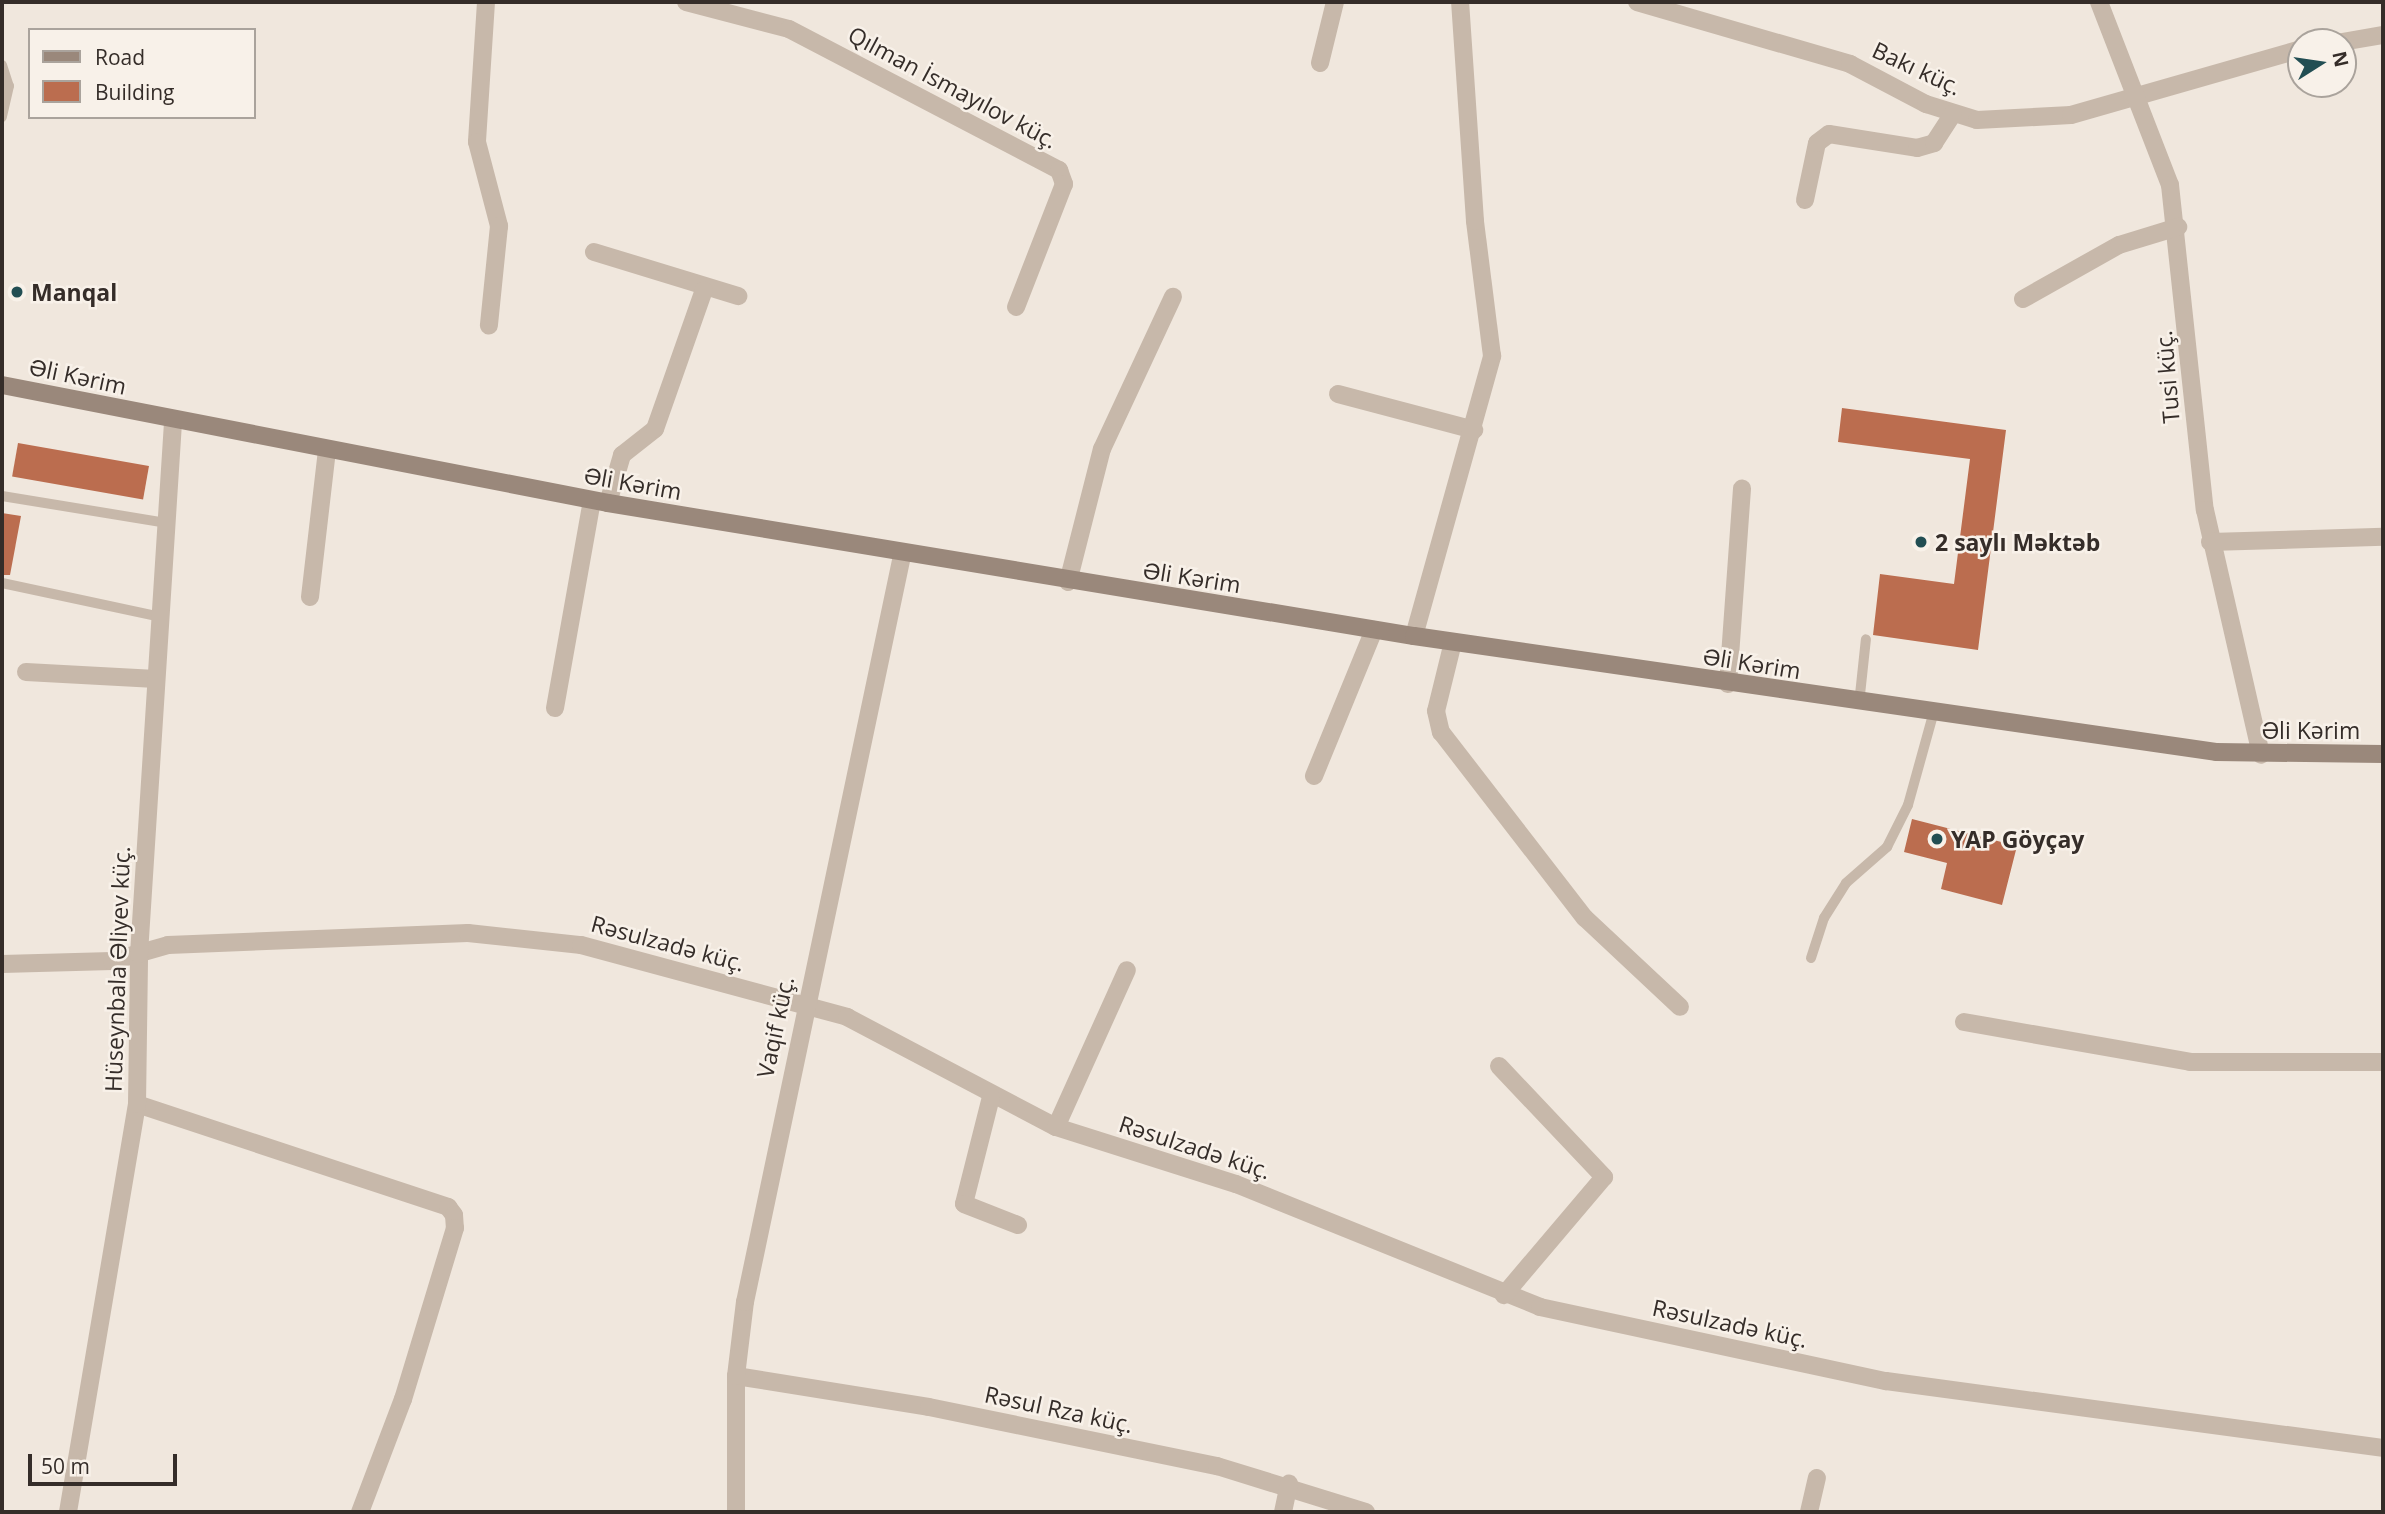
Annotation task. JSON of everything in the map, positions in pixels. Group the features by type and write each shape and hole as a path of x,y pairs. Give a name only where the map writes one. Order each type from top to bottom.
{"main road":[{"name":"Əli Kərim","path":"2,385 173,422 902,556 1374,630 1933,715 2261,755 2383,754"}],"street":[{"path":"486,2 477,142 499,226 489,325"},
{"name":"Qılman İsmayılov küç.","path":"685,2 789,29 1059,170 1065,184 1016,307"},
{"path":"1320,64 1335,2"},
{"path":"1414,636 1474,430 1492,356 1475,221 1460,2"},
{"name":"Bakı küç.","path":"1636,2 1850,64 1954,114 2041,121 2287,53"},
{"name":"Tusi küç.","path":"2099,2 2166,174 2178,227 2210,542 2261,755"},
{"path":"2357,40 2383,36"},
{"path":"1805,200 1818,143 1829,134 1917,148 1934,143 1954,114"},
{"path":"2023,299 2119,245 2178,227"},
{"path":"594,252 680,274 704,289 738,296"},
{"path":"555,708 600,502 622,455 655,429 704,289"},
{"path":"1068,582 1102,449 1172,297"},
{"path":"1338,394 1474,430"},
{"name":"Hüseynbala Əliyev küç.","path":"68,1512 137,1104 139,954 173,422"},
{"path":"310,597 327,451"},
{"path":"1728,684 1742,489"},
{"path":"2210,542 2383,537"},
{"name":"Vaqif küç.","path":"736,1512 736,1376 804,1005 902,556"},
{"path":"1314,776 1374,630"},
{"path":"1453,642 1436,711 1441,732 1586,918 1680,1007"},
{"path":"26,672 156,679"},
{"name":"Rəsulzadə küç.","path":"2,964 112,961 168,945 505,934 581,945 847,1017 990,1097 1056,1127 1260,1194 1504,1295 1886,1381 2383,1448"},
{"path":"1056,1127 1127,970"},
{"path":"1964,1021 2190,1062 2383,1062"},
{"path":"1499,1066 1604,1177 1504,1295"},
{"path":"990,1097 964,1204 1018,1224"},
{"path":"137,1104 448,1207 454,1215 455,1228 403,1399 360,1512"},
{"name":"Rəsul Rza küç.","path":"736,1376 929,1407 1289,1484 1366,1512"},
{"path":"1809,1512 1817,1478"},
{"path":"1283,1512 1289,1484"}],"lane":[{"path":"2,65 9,86 2,117"},
{"path":"2,496 166,523"},
{"path":"2,583 160,617"},
{"path":"1859,704 1866,639"},
{"path":"1811,958 1824,918 1846,883 1886,847 1908,805 1933,715"}],"building":[{"path":"1842,408 2006,430 1978,650 1873,635 1880,574 1954,584 1970,459 1838,442"},
{"path":"18,443 149,466 143,500 12,476"},
{"path":"2,513 21,516 10,575 2,575"},
{"path":"1912,819 2017,846 2002,905 1941,889 1947,863 1904,852"}],"place":[{"name":"Manqal","path":"17,292"},
{"name":"2 saylı Məktəb","path":"1921,542"},
{"name":"YAP Göyçay","path":"1937,839"}]}
